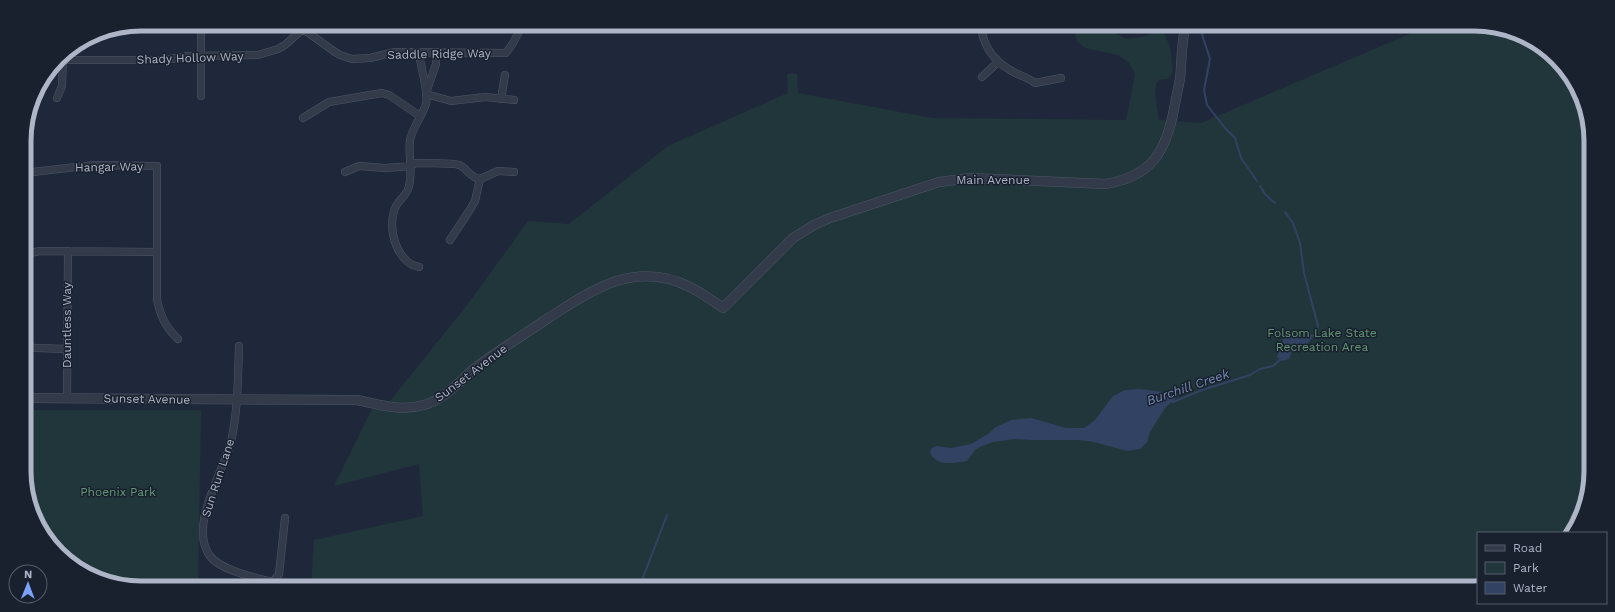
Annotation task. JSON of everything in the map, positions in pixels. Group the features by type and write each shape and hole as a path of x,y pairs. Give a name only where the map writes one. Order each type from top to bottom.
{"street":[{"path":"201,31 201,96"},
{"name":"Shady Hollow Way","path":"69,57 165,60 201,56 248,56 262,54 278,49 285,45 299,31"},
{"name":"Saddle Ridge Way","path":"310,31 340,55 352,59 395,52 506,53 519,31"},
{"path":"982,31 985,43 998,62 1010,70 1035,83 1061,78"},
{"name":"Main Avenue","path":"724,308 801,232 830,218 898,194 939,182 971,178 1105,184 1125,180 1138,174 1151,164 1161,151 1171,125 1179,81 1185,31"},
{"path":"418,268 409,264 401,254 396,245 393,232 396,206 410,185 411,137 426,103 426,94 419,52"},
{"path":"426,94 436,64 436,52"},
{"path":"982,77 998,62"},
{"path":"57,98 62,86 63,63"},
{"path":"501,99 504,74"},
{"path":"304,118 329,102 382,93 389,95 420,116"},
{"path":"426,94 451,101 485,97 514,100"},
{"path":"345,172 359,166 385,168 411,166 415,163 458,165 464,168 471,176 480,179 498,171 514,172"},
{"name":"Hangar Way","path":"31,172 94,165 157,166 157,252"},
{"path":"450,240 471,208 480,179"},
{"path":"31,253 40,251 157,252 156,293 159,310 167,328 178,339"},
{"name":"Dauntless Way","path":"67,398 68,252"},
{"name":"Sunset Avenue","path":"31,398 356,400 395,408 407,408 425,405 445,396 475,368 586,294 608,283 642,276 672,280 691,287 724,308"},
{"name":"Sun Run Lane","path":"239,346 234,425 231,442 205,513 205,545 210,556 223,566 265,581"},
{"path":"31,347 67,349"},
{"path":"277,581 285,518"}],"green space":[{"name":"Folsom Lake State Recreation Area","path":"1078,31 1111,31 1126,39 1143,37 1156,31 1164,33 1170,47 1173,72 1168,79 1160,80 1156,84 1155,93 1159,120 1201,123 1417,31 1474,31 1495,33 1516,39 1541,54 1552,63 1569,86 1576,99 1583,127 1584,141 1584,471 1582,492 1578,506 1573,520 1565,532 1477,532 1477,581 311,581 314,540 423,516 419,464 334,486 374,405 386,406 468,304 528,221 569,224 668,146 788,93 787,74 797,74 798,93 932,118 1126,120 1135,74 1129,63 1118,55 1085,48 1077,41 1075,34"},
{"name":"Phoenix Park","path":"31,410 201,410 198,581 127,580 92,570 68,554 58,544 42,520 33,492 31,478"}],"water":[{"path":"1285,334 1312,334 1313,337 1307,344 1292,351 1289,359 1282,361 1277,357"},
{"path":"1139,389 1181,394 1165,408 1150,432 1147,442 1140,449 1127,451 1094,442 1079,440 1015,439 993,442 980,447 975,450 967,461 952,463 942,462 933,457 930,453 931,449 936,446 951,448 971,444 988,434 996,427 1011,420 1031,418 1066,428 1084,428 1095,420 1113,396 1125,390"}],"waterway":[{"path":"1202,34 1210,59 1204,90 1207,105 1235,138 1241,158 1257,181"},
{"path":"1260,186 1265,194 1275,203"},
{"name":"Burchill Creek","path":"1285,212 1293,223 1300,243 1304,273 1318,326 1315,335 1311,336"},
{"name":"Burchill Creek","path":"1173,402 1202,390 1250,375 1260,369 1273,366 1281,359"},
{"name":"Burchill Creek","path":"642,581 667,515"}]}
